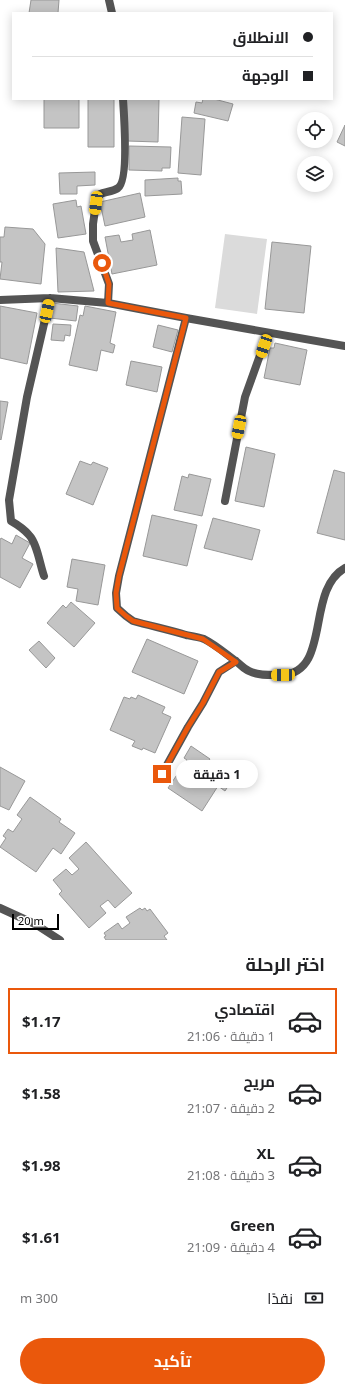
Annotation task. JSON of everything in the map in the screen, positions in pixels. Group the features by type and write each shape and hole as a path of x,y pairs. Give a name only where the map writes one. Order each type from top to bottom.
{"street":[{"path":"109,0 112,12"},
{"path":"108,303 109,284 93,241 93,224 96,203 100,194 118,188 122,183 125,170 123,100"},
{"path":"44,576 30,536 24,529 11,521 9,500 27,397 50,298"},
{"path":"0,300 50,298 108,303 345,346"},
{"path":"186,318 119,576 116,602 117,608 120,612 133,621 203,639 249,671 259,674 283,675 292,673 307,662 312,648 323,596 327,586 339,571 345,568"},
{"path":"225,501 245,397 268,332"},
{"path":"162,774 219,672 236,662"},
{"path":"0,908 35,924 60,940"}],"shaded area":[{"path":"225,234 267,239 257,314 215,308"}],"building":[{"path":"31,0 59,0 58,12 29,12"},
{"path":"44,100 79,100 79,128 44,128"},
{"path":"88,100 114,100 114,147 88,147"},
{"path":"124,100 159,100 158,142 127,141"},
{"path":"203,100 218,100 233,104 228,121 194,113 196,102 202,103"},
{"path":"182,117 205,119 201,175 178,173"},
{"path":"345,125 345,146 337,142"},
{"path":"129,146 171,147 170,168 162,168 162,171 129,170"},
{"path":"95,172 95,185 77,186 77,194 60,194 59,173"},
{"path":"178,178 178,181 181,181 182,194 145,196 145,180"},
{"path":"140,193 145,217 105,226 100,202"},
{"path":"76,200 77,207 81,206 86,234 58,238 53,204"},
{"path":"5,227 33,229 45,244 41,284 0,279 2,262 0,262 0,237 4,237"},
{"path":"150,230 157,265 112,274 105,237 119,235 121,242 133,240 132,234"},
{"path":"272,242 311,246 304,313 265,309"},
{"path":"56,248 84,252 94,291 58,292"},
{"path":"52,303 78,306 76,321 50,318"},
{"path":"0,306 37,313 27,364 0,358"},
{"path":"85,306 116,312 110,343 115,345 113,353 101,350 97,371 69,365 80,315 83,316"},
{"path":"53,324 71,325 70,336 65,335 64,341 51,340"},
{"path":"158,325 178,330 172,352 153,347"},
{"path":"275,343 307,350 300,385 264,378 270,348 274,348"},
{"path":"131,361 162,367 157,392 126,385"},
{"path":"0,401 8,402 1,440 0,439"},
{"path":"246,447 275,454 264,507 235,501"},
{"path":"80,461 91,465 93,462 108,468 93,505 66,494"},
{"path":"334,470 345,473 345,540 317,533"},
{"path":"189,474 211,479 202,516 174,510 182,476 188,478"},
{"path":"152,515 197,525 187,566 143,556"},
{"path":"213,518 260,530 252,560 204,548"},
{"path":"16,535 30,543 22,558 33,564 20,588 0,577 0,540 1,538 12,544"},
{"path":"72,559 105,565 98,605 76,601 78,589 67,587"},
{"path":"71,602 95,623 74,647 47,623 63,605 66,608"},
{"path":"147,639 198,661 184,694 132,672"},
{"path":"39,641 55,658 46,668 29,650"},
{"path":"138,695 165,707 162,713 171,717 155,753 143,748 142,750 132,746 135,741 110,730 124,697 136,699"},
{"path":"191,746 210,759 207,763 219,771 221,768 234,777 225,791 218,786 202,811 168,788 187,760 184,758"},
{"path":"0,767 25,781 9,810 0,806"},
{"path":"30,797 61,819 59,822 75,833 61,854 53,848 36,872 0,847 6,838 3,836 8,829 13,832 22,819 17,815"},
{"path":"86,842 132,893 115,908 108,900 100,906 106,913 89,928 59,894 62,891 53,880 66,869 72,875 79,869 69,858"},
{"path":"140,908 142,910 145,908 147,911 150,909 168,933 164,936 167,940 106,940 104,933 118,923 122,929 130,923 126,917"}],"route":[{"path":"102,263 109,284 108,303 186,318 119,576 116,593 117,608 120,612 133,621 203,639 219,648 236,662 219,672 212,687 162,774"}]}
